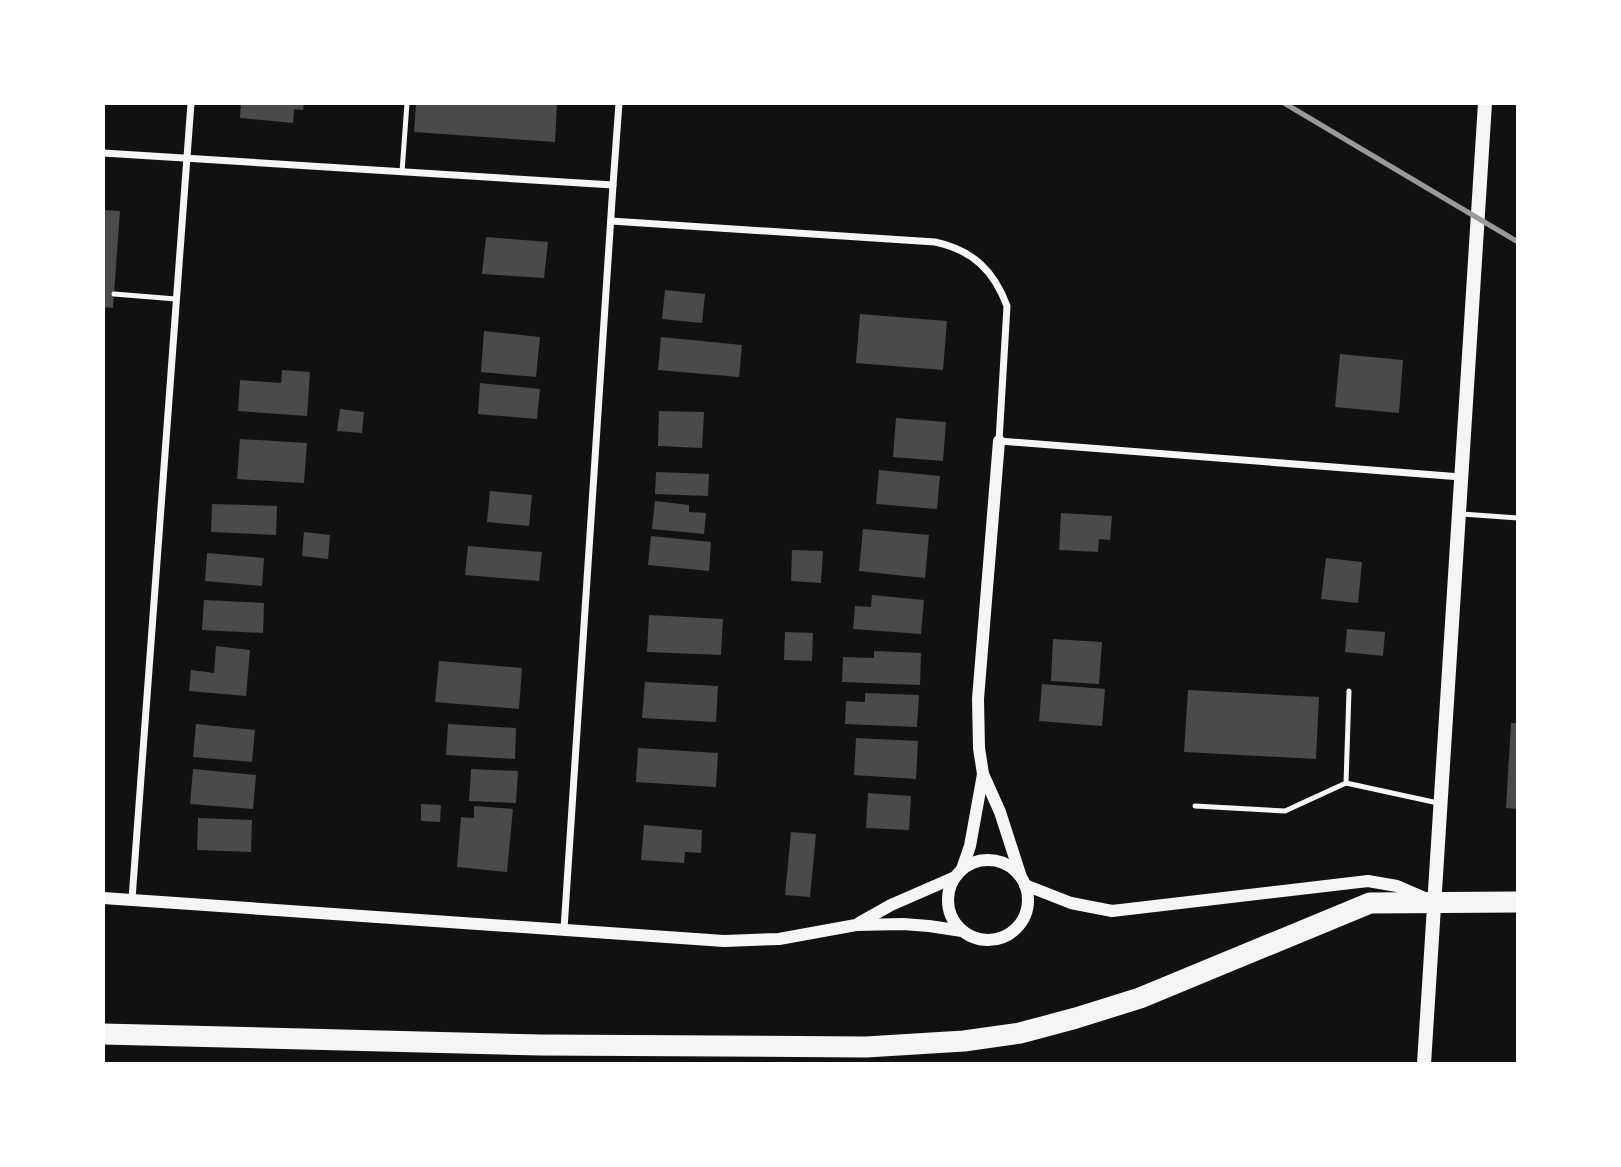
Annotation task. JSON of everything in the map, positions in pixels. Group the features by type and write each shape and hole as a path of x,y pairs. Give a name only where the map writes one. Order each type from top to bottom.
{"highway":[{"path":"103,1034 555,1045 866,1047 964,1041 1020,1033 1140,998 1370,903 1518,902"}],"main road":[{"path":"1424,1061 1485,103"}],"street":[{"path":"132,899 191,103"},
{"path":"564,929 612,185 620,103"},
{"path":"103,153 612,185"},
{"path":"611,221 935,242 951,246 978,260 1001,289 1007,306 1007,323 978,699 979,748 983,774 1000,812 1028,902 1025,916 1018,928 1008,936 981,941 962,931 950,917 947,903 948,891 970,846 983,774"},
{"path":"999,441 1461,477"},
{"path":"856,925 958,873 974,862 987,860 1012,868 1023,881 1071,904 1112,911 1368,881 1397,886 1434,902"},
{"path":"103,898 724,941 779,939 856,925 903,924 962,931"}],"lane":[{"path":"402,172 407,103"},
{"path":"114,294 176,299"},
{"path":"1459,513 1518,518"},
{"path":"1346,783 1349,691"},
{"path":"1195,806 1285,811 1346,783 1440,804"}],"building":[{"path":"241,103 304,103 303,110 294,109 293,123 240,118"},
{"path":"416,103 557,103 555,142 414,132"},
{"path":"103,210 120,211 113,308 103,307"},
{"path":"486,237 548,242 544,278 482,274"},
{"path":"665,290 705,294 702,323 662,319"},
{"path":"860,314 947,321 943,370 856,363"},
{"path":"484,331 540,337 536,377 481,372"},
{"path":"661,337 742,345 739,377 658,370"},
{"path":"1340,354 1403,360 1399,413 1335,407"},
{"path":"282,370 310,372 307,416 238,411 240,380 281,383"},
{"path":"480,383 540,389 537,419 478,414"},
{"path":"340,409 364,412 362,433 337,431"},
{"path":"659,411 704,412 702,448 658,446"},
{"path":"896,418 946,422 943,461 893,457"},
{"path":"240,439 307,443 304,483 237,479"},
{"path":"879,470 940,476 937,509 876,504"},
{"path":"656,472 709,474 708,496 655,494"},
{"path":"490,491 532,495 529,526 487,522"},
{"path":"655,501 689,505 689,512 706,513 704,534 652,529"},
{"path":"212,504 277,506 276,535 211,532"},
{"path":"1061,513 1112,516 1110,540 1099,539 1098,552 1059,550"},
{"path":"863,529 929,535 925,578 859,571"},
{"path":"304,532 330,535 328,559 302,556"},
{"path":"651,536 711,542 709,571 648,565"},
{"path":"468,546 542,552 539,581 465,575"},
{"path":"792,550 823,551 821,583 791,581"},
{"path":"207,553 264,558 262,586 205,581"},
{"path":"1326,558 1362,562 1358,603 1321,599"},
{"path":"872,595 924,600 921,634 853,629 855,606 871,607"},
{"path":"204,600 264,603 263,633 202,630"},
{"path":"649,615 723,619 721,655 647,652"},
{"path":"1347,629 1385,632 1383,656 1345,652"},
{"path":"785,632 813,633 812,661 784,660"},
{"path":"1053,639 1102,642 1099,684 1051,681"},
{"path":"216,646 250,650 246,696 189,691 191,670 214,673"},
{"path":"874,651 921,653 920,685 842,682 843,657 874,658"},
{"path":"439,661 522,668 519,709 435,702"},
{"path":"645,682 718,686 716,722 642,718"},
{"path":"1042,684 1105,689 1102,726 1039,721"},
{"path":"1188,690 1319,697 1316,759 1184,752"},
{"path":"865,693 919,695 917,727 845,724 846,701 865,702"},
{"path":"1511,723 1518,723 1518,809 1506,808"},
{"path":"196,724 255,730 252,762 193,757"},
{"path":"448,724 516,728 515,759 446,755"},
{"path":"856,738 918,741 916,779 854,775"},
{"path":"638,748 718,753 716,787 636,782"},
{"path":"193,769 256,775 253,809 190,804"},
{"path":"471,769 518,771 516,803 469,801"},
{"path":"868,793 911,796 909,830 866,828"},
{"path":"421,804 441,805 440,822 421,821"},
{"path":"474,806 513,809 507,872 457,867 461,817 474,818"},
{"path":"198,818 252,820 251,852 197,850"},
{"path":"644,825 702,830 701,853 685,852 684,863 641,860"},
{"path":"791,832 816,834 810,897 785,895"}],"railway":[{"path":"1284,103 1518,242"}]}
